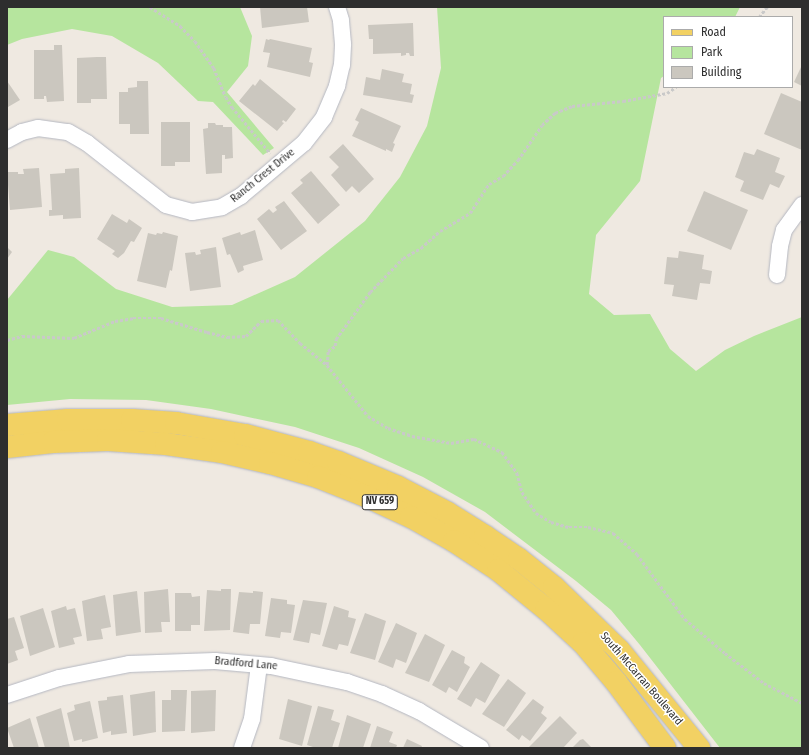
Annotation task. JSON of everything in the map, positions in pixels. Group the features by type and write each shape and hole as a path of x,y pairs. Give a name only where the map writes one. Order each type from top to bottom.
{"main road":[{"name":"South McCarran Boulevard","path":"7,425 68,420 132,420 176,423 244,435 309,452 338,462 398,487 448,513 485,536 519,559 554,587 620,650 699,748"},
{"name":"South McCarran Boulevard","path":"7,447 52,442 108,440 166,444 222,452 270,463 318,478 361,494 411,517 454,541 498,570 546,608 583,643 665,748"}],"street":[{"name":"Ranch Crest Drive","path":"7,140 22,132 38,128 68,132 87,143 166,205 192,212 212,210 231,203 304,143 314,132 324,117 333,97 341,72 343,50 341,20 337,7"},
{"path":"777,275 780,246 784,230 802,205"},
{"name":"Bradford Lane","path":"7,695 59,678 129,664 215,661 259,665 308,672 347,682 382,694 419,711 474,746"},
{"path":"242,748 252,719 259,665"}],"path":[{"path":"150,7 180,26 194,41 214,68 226,97 232,107 279,164"},
{"path":"760,16 767,7"},
{"path":"327,365 328,351 335,346 336,339 370,292 403,258 421,248 440,231 470,213 489,184 502,176 518,160 542,125 555,113 572,106 623,101 667,93 674,88"},
{"path":"7,340 22,336 74,338 115,321 134,318 161,318 227,337 246,336 261,321 278,320 300,343 327,365 368,416 388,428 412,436 451,443 474,440 502,452 517,473 522,492 536,513 551,522 569,527 588,527 613,532 637,554 685,619 725,653 764,683 802,703"}],"green space":[{"path":"7,7 240,7 252,36 248,66 227,92 274,148 263,155 213,102 198,101 158,63 112,36 72,29 22,39 7,45"},
{"path":"437,7 740,7 736,16 663,16 663,77 661,78 640,181 596,235 589,294 614,315 650,314 670,349 696,371 725,350 754,336 802,317 802,748 720,748 611,610 576,581 485,512 423,477 359,448 295,427 211,409 146,400 70,399 7,405 7,300 48,250 74,257 116,289 172,307 232,305 295,277 365,221 400,177 427,126 441,68"}],"building":[{"path":"260,7 307,7 309,22 262,28"},
{"path":"413,23 414,56 410,56 409,53 401,56 401,53 373,54 373,39 369,39 368,25"},
{"path":"266,39 312,48 309,62 313,63 310,77 267,67 270,53 263,52"},
{"path":"54,45 62,45 64,101 47,102 46,96 44,96 44,99 34,99 34,50 54,50"},
{"path":"106,57 107,99 91,99 91,103 77,103 77,58"},
{"path":"802,65 802,86 794,82"},
{"path":"382,69 404,74 402,82 412,84 410,94 414,95 412,103 363,95 366,77 380,80"},
{"path":"260,79 296,109 286,122 283,120 282,122 284,123 277,131 239,101 253,84 255,86"},
{"path":"7,81 20,100 8,107 7,105"},
{"path":"137,81 148,81 149,134 130,134 130,124 119,124 119,92 128,92 128,88 137,87"},
{"path":"781,93 802,102 802,150 764,134"},
{"path":"361,108 401,126 393,143 395,144 392,152 386,149 386,151 352,136 359,122 355,120"},
{"path":"161,122 190,122 190,162 175,162 175,166 161,166"},
{"path":"208,123 223,125 223,127 232,127 233,158 225,159 225,155 222,155 222,173 206,174 203,129 208,128"},
{"path":"343,144 374,179 359,193 352,186 346,192 331,175 339,167 329,157"},
{"path":"757,149 780,158 775,172 785,176 779,188 770,184 763,200 740,191 744,181 735,177 744,152 754,155"},
{"path":"39,168 42,207 10,210 7,172 18,172 18,174 24,174 23,169"},
{"path":"79,168 81,218 63,219 63,215 49,216 49,210 52,210 50,174 65,173 65,169"},
{"path":"311,171 340,205 318,224 291,193 303,183 300,180"},
{"path":"704,191 748,210 731,250 687,231"},
{"path":"284,201 307,231 281,250 257,219 269,209 273,213 277,210 275,207"},
{"path":"112,214 127,223 129,219 142,228 134,242 131,241 124,253 118,258 112,254 115,251 97,239"},
{"path":"255,230 263,260 243,266 244,270 238,273 230,254 227,255 222,238 240,232 241,235"},
{"path":"163,232 178,236 172,271 170,270 166,288 137,281 148,233 156,235 157,233 162,234"},
{"path":"7,247 12,252 7,259"},
{"path":"216,247 221,287 190,291 185,253 195,252 196,255 201,254 200,250"},
{"path":"679,251 704,255 702,269 712,271 710,284 700,283 697,300 672,296 674,285 664,284 667,257 678,258"},
{"path":"168,589 170,622 161,622 162,632 145,633 144,592"},
{"path":"221,589 231,589 230,630 204,631 207,590 221,591"},
{"path":"137,591 141,632 116,636 113,595"},
{"path":"253,591 263,592 260,624 250,624 249,634 233,632 239,592 253,593"},
{"path":"175,593 191,593 192,597 200,596 200,625 191,625 191,631 175,631"},
{"path":"105,595 111,627 101,629 103,639 87,641 82,601"},
{"path":"271,598 287,600 287,604 295,605 291,633 281,632 280,638 265,636"},
{"path":"303,600 327,603 320,635 311,633 309,643 293,640"},
{"path":"66,606 67,610 75,608 82,636 73,638 75,644 59,648 51,611"},
{"path":"334,606 349,611 348,617 356,619 348,646 339,644 337,650 322,646"},
{"path":"43,608 55,647 30,656 20,616"},
{"path":"365,613 386,621 375,660 350,653"},
{"path":"14,617 24,648 15,651 18,660 7,664 7,619"},
{"path":"396,623 417,633 406,663 396,659 393,668 378,662"},
{"path":"425,634 445,645 429,682 405,673"},
{"path":"452,650 465,657 464,663 470,667 457,692 449,687 446,693 432,685"},
{"path":"481,662 500,675 485,703 476,698 471,707 457,699"},
{"path":"508,679 526,693 504,727 482,714"},
{"path":"171,690 187,690 185,731 162,732 162,700 171,700"},
{"path":"216,690 215,731 191,733 191,691"},
{"path":"155,691 156,732 133,736 130,695"},
{"path":"123,695 127,733 111,735 111,731 103,733 98,701 107,700 107,697"},
{"path":"288,699 312,706 302,746 279,739"},
{"path":"533,699 544,707 541,713 547,718 530,741 522,735 519,740 506,730"},
{"path":"90,701 98,738 82,742 82,739 74,741 67,713 75,710 74,705"},
{"path":"318,706 334,710 331,720 340,723 332,748 316,748 307,745"},
{"path":"61,708 70,748 45,748 36,717"},
{"path":"347,715 371,724 363,748 338,748"},
{"path":"560,716 577,733 563,748 529,747"},
{"path":"30,718 39,748 14,748 7,728"},
{"path":"377,726 393,732 389,742 397,745 396,748 370,748"},
{"path":"407,739 422,746 421,748 403,748"},
{"path":"583,739 592,748 572,748 580,740"}]}
